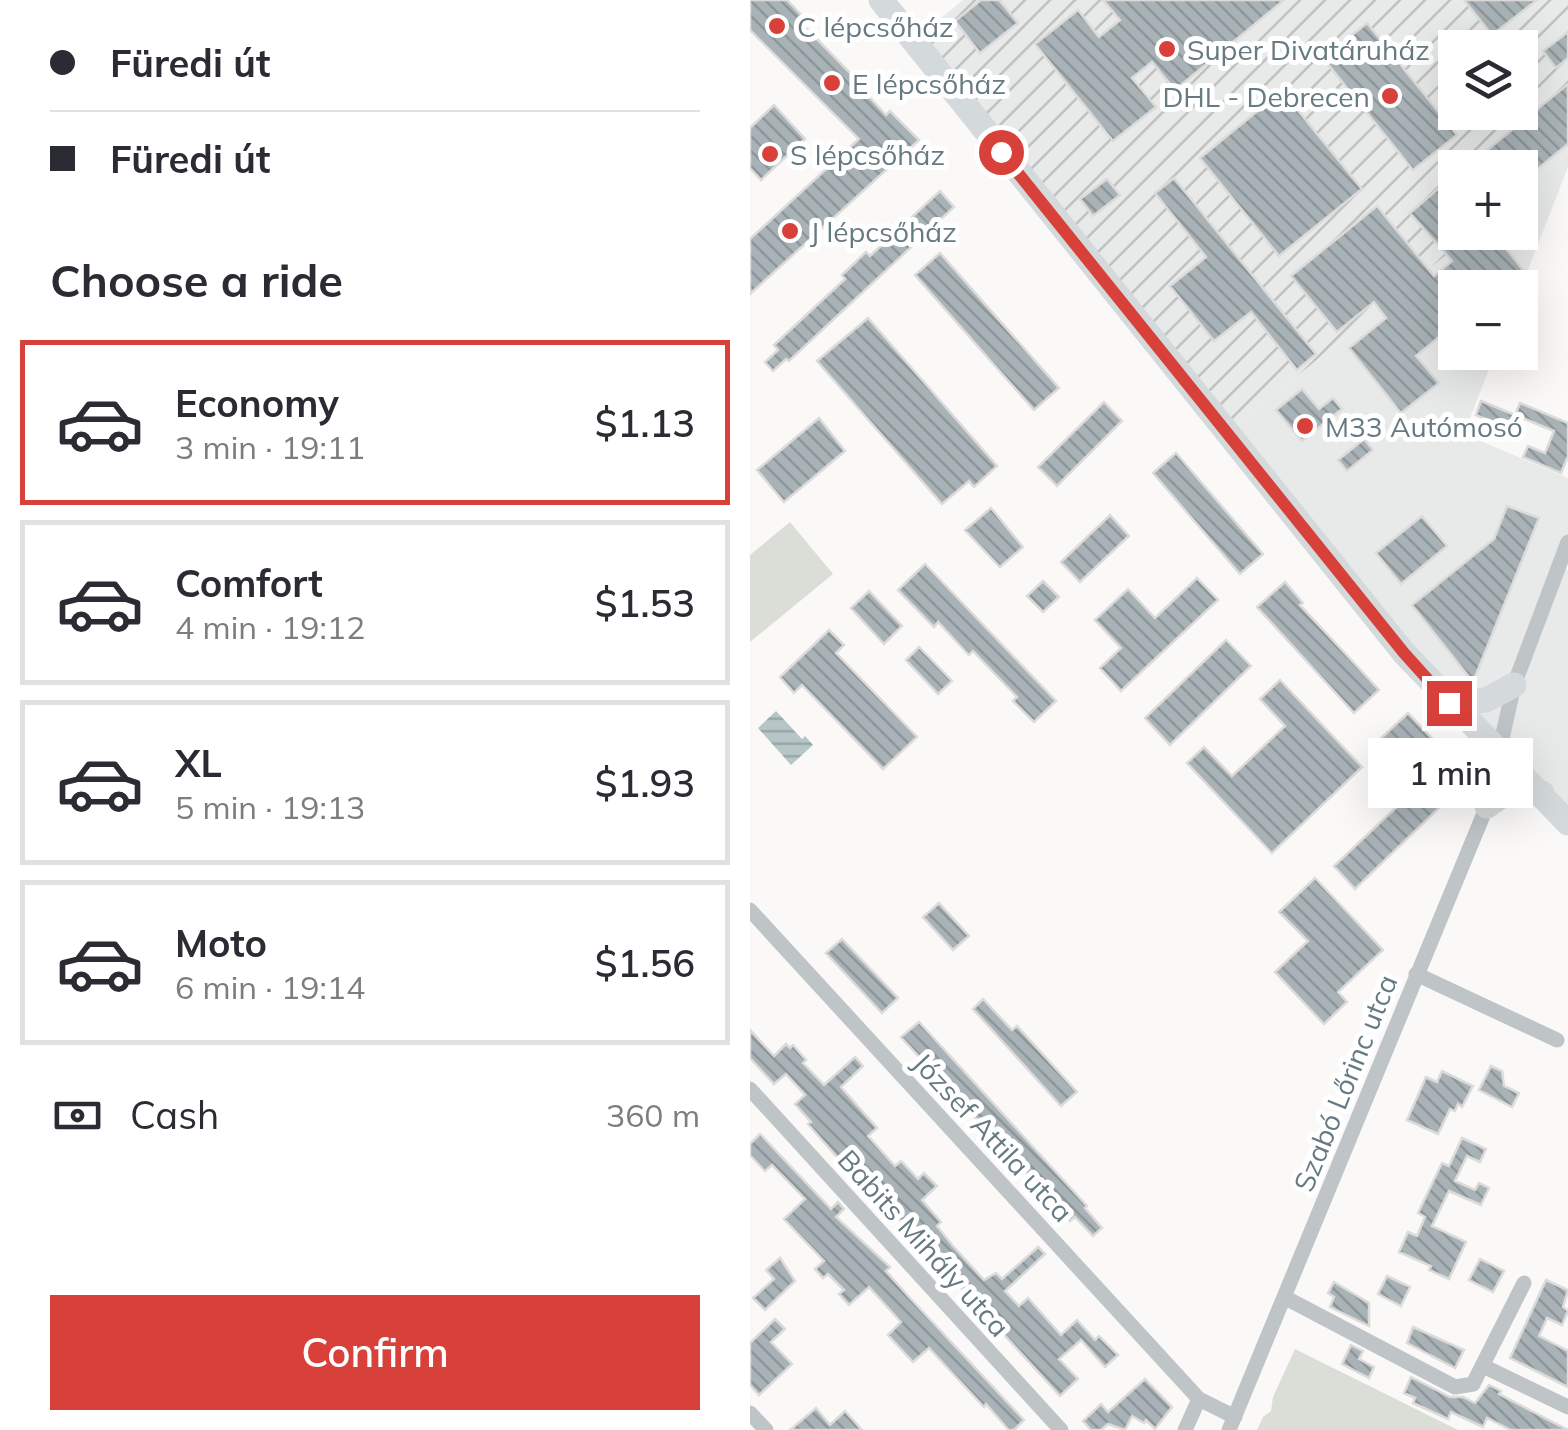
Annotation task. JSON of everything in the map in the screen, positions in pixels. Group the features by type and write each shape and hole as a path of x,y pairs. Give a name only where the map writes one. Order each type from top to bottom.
{"main road":[{"path":"881,0 1393,639 1449,703 1568,823"},
{"path":"1449,703 1486,700 1514,685"},
{"path":"1487,806 1504,794 1542,794"}],"street":[{"name":"Szabó Lőrinc utca","path":"1232,1423 1487,806 1514,685 1568,542"},
{"name":"József Attila utca","path":"750,910 1200,1399"},
{"path":"1416,974 1558,1040"},
{"name":"Babits Mihály utca","path":"750,1089 1061,1430"},
{"path":"750,1117 764,1104"},
{"path":"1284,1297 1456,1386 1474,1384 1524,1283"},
{"path":"1483,1366 1568,1407"},
{"path":"1185,1430 1200,1399 1232,1423"},
{"path":"750,1413 766,1430"}],"shaded area":[{"path":"963,0 1568,0 1568,153 1538,178 1538,150 1438,150 1438,250 1452,250 1233,428 918,37"},
{"path":"1568,153 1568,167 1538,244 1538,178"},
{"path":"1452,250 1536,250 1528,270 1438,270 1438,370 1488,370 1464,434 1568,478 1568,546 1560,565 1568,570 1568,834 1233,428"},
{"path":"790,522 833,574 750,642 750,555"},
{"path":"776,711 802,739 805,736 813,745 791,765 758,728"},
{"path":"1295,1349 1458,1430 1257,1430 1271,1411 1273,1397"}],"building":[{"path":"750,0 787,0 808,22 804,26 886,115 890,111 919,140 750,294 750,239 859,139 750,30"},
{"path":"981,0 999,0 1018,23 980,53 955,21"},
{"path":"1103,0 1284,0 1175,90 1152,62 1132,78 1156,107 1113,141 1035,44 1078,10 1099,37 1120,20"},
{"path":"1464,0 1537,0 1498,30 1488,30"},
{"name":"DHL - Debrecen","path":"1367,23 1438,111 1438,130 1453,130 1457,135 1413,170 1323,58"},
{"path":"1568,32 1568,58 1556,68 1543,51"},
{"path":"1568,84 1568,144 1538,168 1538,150 1487,150 1512,130 1538,130 1538,108"},
{"path":"1282,91 1362,189 1279,256 1200,158"},
{"name":"S lépcsőház","path":"774,105 805,139 761,180 750,168 750,128"},
{"path":"1174,178 1316,354 1297,370 1251,312 1214,341 1170,286 1206,257 1155,193"},
{"path":"1107,179 1120,195 1093,216 1080,199"},
{"path":"1438,189 1438,245 1410,213"},
{"path":"940,191 954,207 789,361 786,359 773,371 765,362 778,350 774,345 845,279 842,275 866,252 870,256"},
{"path":"1377,206 1434,276 1438,273 1438,338 1416,356 1439,383 1401,413 1349,348 1386,318 1374,302 1337,332 1291,276"},
{"path":"1442,250 1507,250 1523,270 1441,270 1452,261"},
{"path":"940,253 1059,388 1034,410 915,275"},
{"path":"868,318 997,466 974,487 969,481 942,504 817,361"},
{"name":"M33 Autómosó","path":"1302,389 1319,409 1333,398 1342,409 1302,441 1276,410"},
{"path":"1481,401 1515,415 1520,403 1568,423 1568,456 1561,473 1523,457 1528,446 1545,453 1554,431 1520,417 1514,431 1476,415"},
{"path":"1104,402 1122,421 1057,486 1038,467"},
{"path":"819,418 845,451 784,502 757,470"},
{"path":"1364,439 1373,450 1347,471 1338,460"},
{"path":"1176,453 1263,554 1240,574 1153,473"},
{"path":"1507,506 1539,518 1473,682 1412,605 1494,539"},
{"path":"991,508 1023,547 1000,567 965,530"},
{"path":"1110,515 1129,536 1080,582 1061,562"},
{"path":"1422,516 1447,546 1401,584 1376,553"},
{"path":"925,564 1056,701 1034,722 1013,701 1017,697 973,651 969,655 938,622 934,627 898,590"},
{"path":"1197,578 1218,600 1121,691 1100,668 1121,648 1095,620 1128,589 1155,618"},
{"path":"1043,581 1059,597 1043,612 1027,596"},
{"path":"1285,582 1303,603 1300,605 1379,690 1354,713 1257,607"},
{"path":"869,591 902,626 884,644 851,608"},
{"path":"829,630 844,645 836,653 917,737 883,769 802,685 794,693 780,677"},
{"path":"1226,640 1251,666 1170,745 1145,718"},
{"path":"919,647 952,681 938,694 906,660"},
{"path":"1280,680 1362,767 1272,853 1187,763 1204,747 1232,776 1285,726 1260,699"},
{"path":"1408,713 1470,778 1355,889 1334,866 1404,800 1402,797 1417,782 1378,741"},
{"path":"1315,878 1383,950 1338,992 1347,1002 1324,1024 1275,972 1308,941 1279,912"},
{"path":"939,903 969,936 953,950 923,917"},
{"path":"842,939 898,998 882,1013 826,953"},
{"path":"983,999 1012,1030 1017,1026 1077,1092 1061,1106 973,1009"},
{"path":"919,1022 1087,1206 1102,1228 1093,1236 1075,1217 1070,1221 901,1037"},
{"path":"750,1030 774,1056 786,1044 790,1048 793,1045 806,1060 803,1063 824,1085 855,1057 863,1066 841,1087 877,1128 868,1136 895,1166 901,1161 918,1179 924,1173 937,1186 922,1200 941,1222 937,1226 953,1246 984,1280 996,1273 1002,1279 1038,1247 1045,1254 1005,1291 1019,1306 1028,1298 1061,1335 1077,1320 1095,1340 1099,1336 1118,1355 1105,1367 1081,1340 1059,1359 1078,1379 1060,1396 863,1176 858,1181 808,1124 811,1122 795,1104 805,1095 786,1074 774,1084 750,1058"},
{"path":"1491,1066 1502,1071 1504,1086 1519,1093 1512,1107 1479,1090"},
{"path":"1442,1071 1473,1086 1462,1107 1458,1104 1455,1111 1450,1109 1438,1134 1407,1120 1426,1077 1437,1082"},
{"path":"760,1134 831,1209 838,1202 844,1209 836,1217 890,1267 886,1271 1024,1420 1014,1430 1009,1430 986,1404 984,1407 929,1348 913,1362 888,1335 901,1322 869,1287 849,1305 839,1294 844,1290 828,1274 823,1278 815,1269 824,1261 784,1219 805,1199 772,1165 765,1171 750,1155 750,1144"},
{"path":"1462,1138 1486,1149 1480,1162 1467,1156 1455,1181 1475,1190 1479,1183 1489,1188 1481,1205 1449,1191 1432,1226 1466,1242 1449,1279 1399,1252 1408,1232 1417,1236 1425,1217 1418,1213 1442,1163 1449,1166"},
{"path":"780,1258 795,1281 765,1310 753,1298 774,1279 766,1270"},
{"path":"1480,1259 1504,1271 1493,1292 1469,1280"},
{"path":"1387,1276 1410,1287 1401,1306 1378,1294"},
{"path":"1546,1280 1568,1290 1563,1307 1568,1311 1562,1325 1547,1318 1539,1336 1568,1351 1568,1387 1510,1358"},
{"path":"1334,1282 1369,1303 1369,1326 1330,1307 1334,1297 1328,1293"},
{"path":"775,1319 785,1329 771,1342 792,1364 759,1395 750,1385 750,1343"},
{"path":"1413,1327 1464,1350 1455,1368 1407,1343"},
{"path":"1351,1345 1363,1351 1359,1359 1374,1367 1369,1378 1342,1364"},
{"path":"1411,1377 1450,1397 1463,1397 1475,1403 1489,1385 1568,1430 1511,1430 1487,1418 1483,1427 1451,1412 1448,1419 1413,1403 1415,1398 1404,1393"},
{"path":"1145,1379 1172,1407 1155,1429 1146,1420 1144,1423 1132,1416 1125,1430 1108,1424 1101,1430 1091,1430 1083,1421 1101,1404 1108,1412"},
{"path":"816,1408 830,1425 845,1411 862,1430 790,1430"}],"place":[{"name":"C lépcsőház","path":"777,26"},
{"name":"Super Divatáruház","path":"1167,49"},
{"name":"E lépcsőház","path":"832,83"},
{"name":"DHL - Debrecen","path":"1390,96"},
{"name":"S lépcsőház","path":"770,154"},
{"name":"J lépcsőház","path":"790,231"},
{"name":"M33 Autómosó","path":"1305,426"}],"route":[{"path":"1001,152 1404,653 1449,703"}]}
